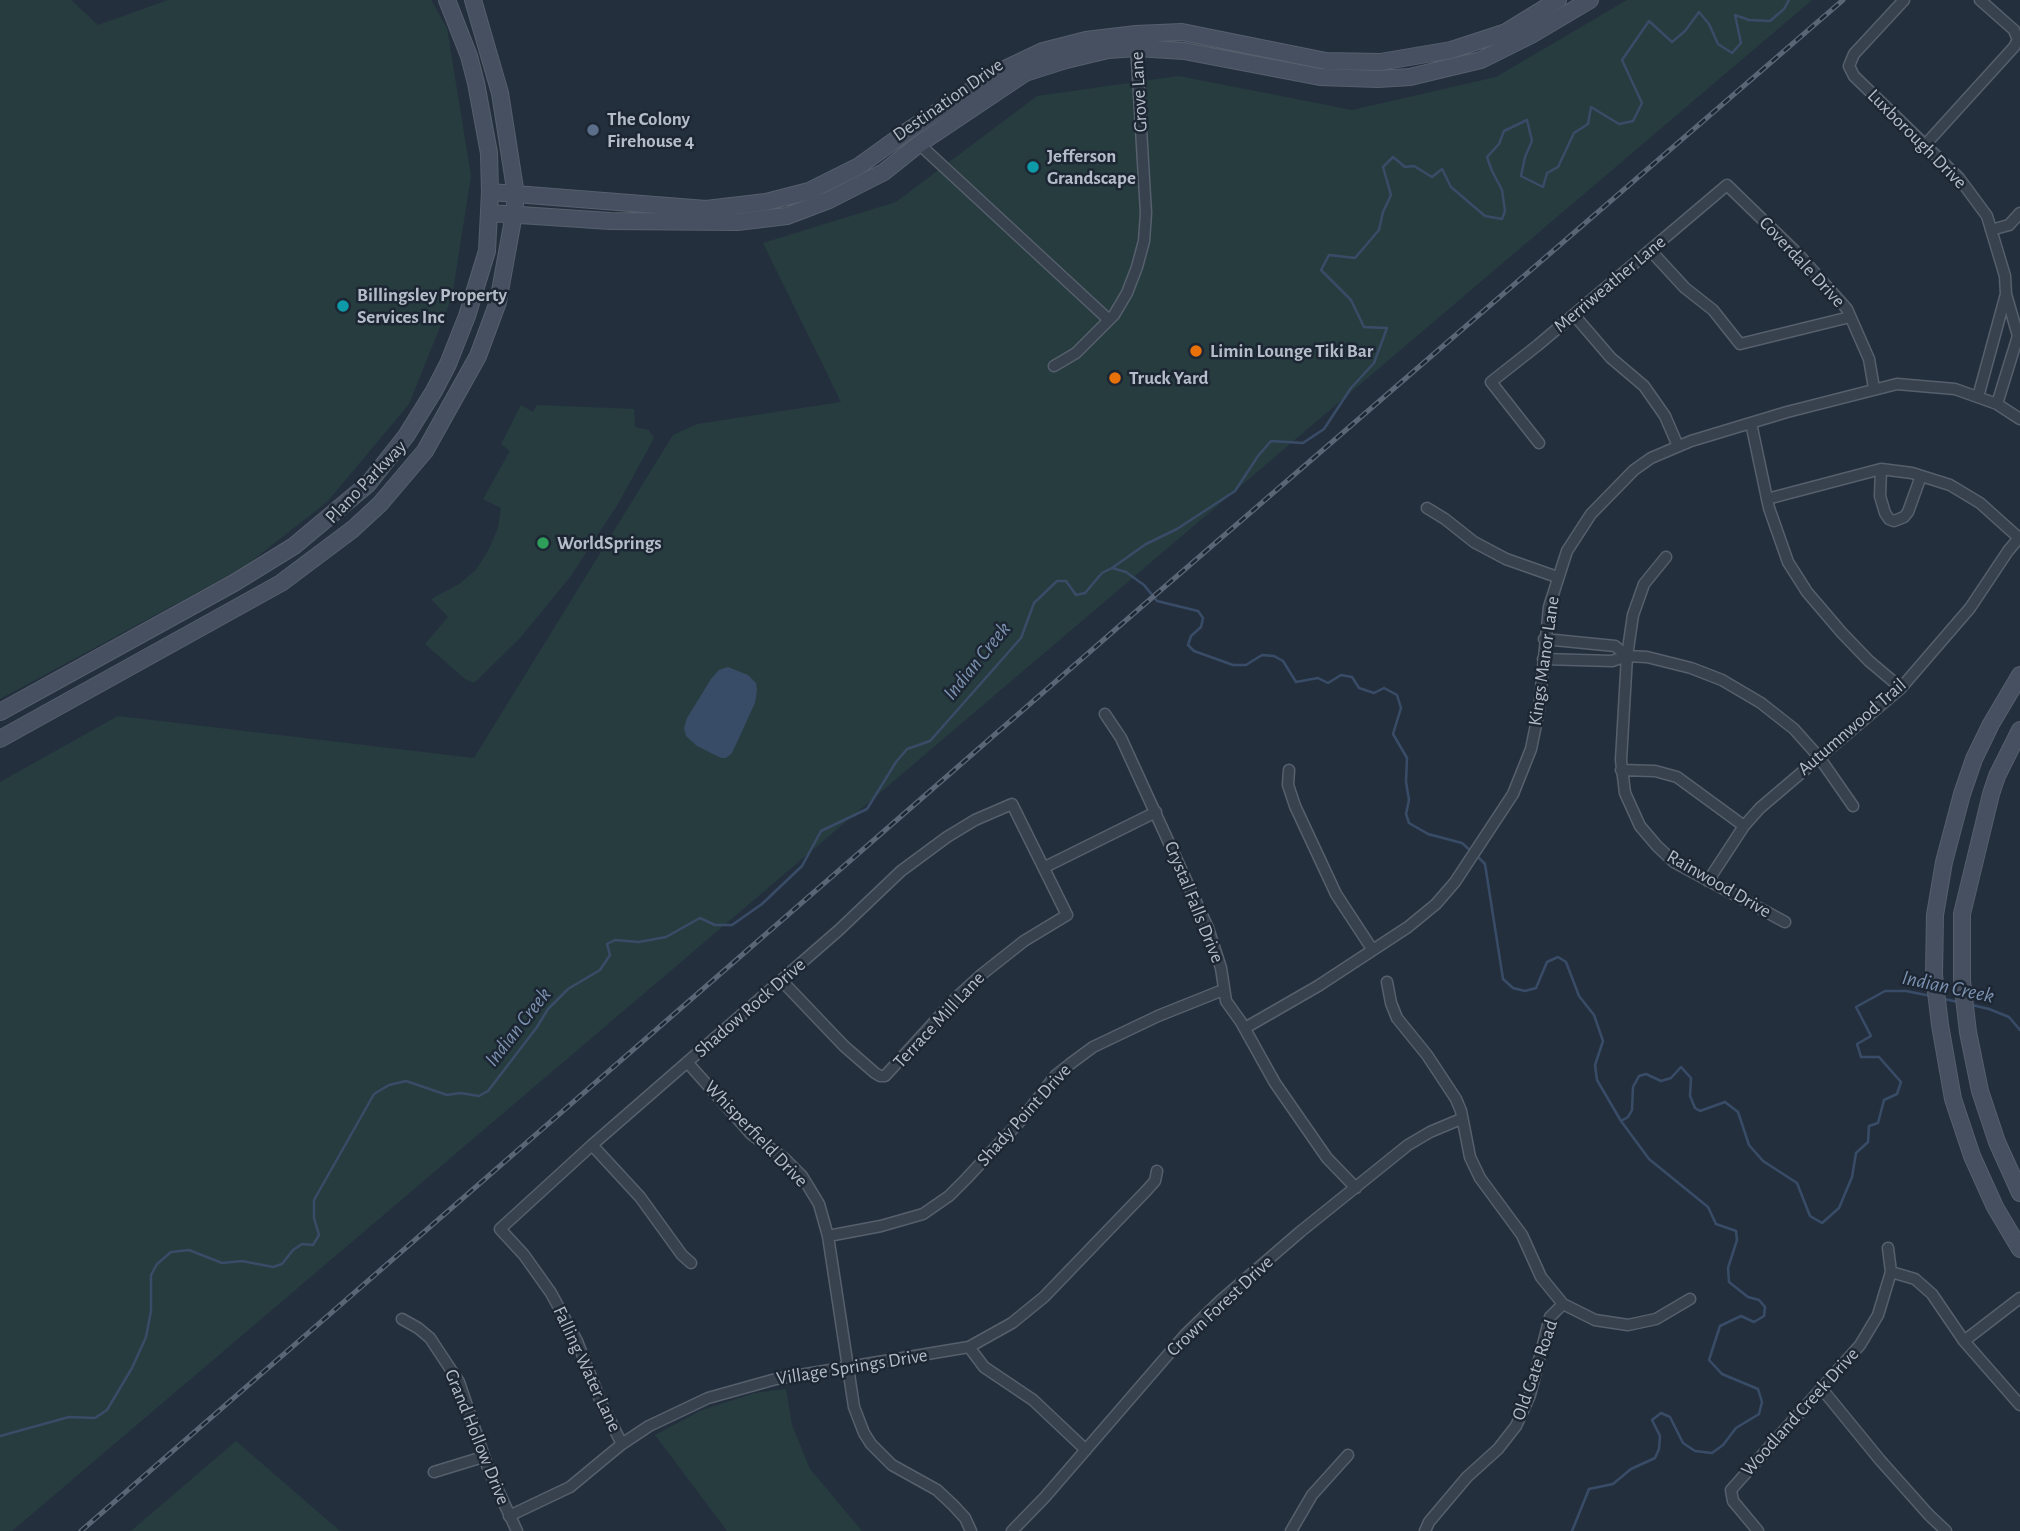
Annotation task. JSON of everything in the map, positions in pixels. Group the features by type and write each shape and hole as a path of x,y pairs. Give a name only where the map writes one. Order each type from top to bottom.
{"main road":[{"name":"Plano Parkway","path":"0,712 234,583 294,545 368,484 406,436 448,364 467,316 486,251 490,212 489,153 476,83 469,56 447,0"},
{"name":"Plano Parkway","path":"0,739 282,583 353,529 380,504 425,452 478,356 498,302 514,214 516,195 500,93 473,0"},
{"name":"Destination Drive","path":"491,192 706,209 766,202 808,191 859,166 909,130 991,78 1043,51 1086,40 1136,41 1320,77 1379,71 1451,50 1506,32 1558,0"},
{"name":"Destination Drive","path":"1379,71 1410,77 1480,60 1531,35 1590,0"},
{"name":"Destination Drive","path":"490,212 610,221 725,222 788,216 829,200 884,172 919,144 1025,73 1136,41"},
{"path":"2020,675 1991,724 1974,759 1962,794 1944,862 1935,915 1934,975 1940,1026 1954,1100 1972,1156 1995,1207 2020,1249"},
{"path":"2020,730 1997,776 1976,848 1962,914 1962,981 1968,1032 1980,1091 1997,1142 2020,1193"}],"street":[{"name":"Luxborough Drive","path":"1904,0 1854,54 1849,66 1854,76 1959,178 1987,216 2019,336"},
{"path":"1925,145 2018,40 2014,30 1980,0"},
{"name":"Grove Lane","path":"1054,366 1076,353 1110,320 1127,293 1144,240 1146,213 1136,41"},
{"path":"919,144 1110,320"},
{"name":"Merriweather Lane","path":"1539,443 1491,382 1727,185"},
{"name":"Coverdale Drive","path":"1727,185 1799,255 1847,309 1869,359 1874,388"},
{"path":"1991,230 2009,225 2020,213"},
{"path":"1650,250 1685,288 1713,310 1740,344 1850,317"},
{"name":"Luxborough Drive","path":"1978,397 2006,294"},
{"path":"1574,315 1611,358 1644,386 1665,416 1678,446"},
{"path":"1996,331 2019,336 1997,404"},
{"name":"Kings Manor Lane","path":"1245,1028 1318,986 1408,927 1436,904 1455,882 1513,794 1531,749 1539,710 1549,607 1557,578 1577,533 1605,498 1651,458 1678,446 1751,423 1897,384 1955,389 1997,404 2020,419"},
{"path":"1751,423 1767,499 1788,562 1807,592 1869,661 1901,688"},
{"path":"1767,499 1881,469 1921,476 1950,485 1980,503 2019,538"},
{"path":"1881,469 1880,496 1888,519 1894,521 1908,512 1921,476"},
{"path":"1427,508 1474,542 1506,559 1557,578"},
{"name":"Autumnwood Trail","path":"1708,881 1744,826 1778,790 1901,688 1970,608 2019,538"},
{"name":"Rainwood Drive","path":"1666,557 1649,576 1637,599 1627,656 1621,770 1629,803 1648,836 1674,862 1785,922"},
{"path":"1545,639 1615,646 1627,656"},
{"path":"1543,659 1612,661 1627,656 1680,664 1733,686 1779,716 1819,757 1853,806"},
{"name":"Crystal Falls Drive","path":"1105,715 1119,733 1212,941 1221,968 1226,1000 1290,1105 1327,1158 1356,1188"},
{"path":"1621,770 1644,769 1677,777 1744,826"},
{"path":"1289,770 1288,785 1336,894 1372,949"},
{"name":"Shadow Rock Drive","path":"500,1229 592,1145 782,981 901,871 927,851 975,820 1012,804 1045,867"},
{"path":"1045,867 1156,812"},
{"name":"Terrace Mill Lane","path":"782,981 829,1032 880,1076 885,1076 958,996 994,962 1067,915 1045,867"},
{"path":"1387,982 1397,1018 1456,1099 1470,1157 1480,1178 1522,1236 1541,1276 1563,1304 1595,1320 1628,1325 1656,1319 1690,1299"},
{"name":"Shady Point Drive","path":"828,1236 907,1220 936,1206 965,1180 1022,1119 1056,1075 1070,1063 1093,1047 1147,1021 1223,990"},
{"name":"Whisperfield Drive","path":"687,1062 751,1134 785,1159 802,1176 819,1204 828,1236 854,1407 871,1444 902,1472 937,1490 965,1518 971,1531"},
{"name":"Crown Forest Drive","path":"1012,1531 1201,1319 1300,1232 1408,1145 1461,1119"},
{"path":"592,1145 640,1197 682,1255 691,1263"},
{"name":"Village Springs Drive","path":"509,1516 570,1487 622,1444 657,1422 708,1398 776,1379 969,1347 1012,1323 1044,1297 1147,1190 1155,1181 1157,1171"},
{"name":"Falling Water Lane","path":"500,1229 531,1264 551,1293 577,1341 602,1405 622,1444"},
{"name":"Woodland Creek Drive","path":"1758,1531 1730,1496 1731,1490 1850,1360 1878,1315 1891,1272 1888,1248"},
{"path":"1891,1272 1909,1276 1932,1294 1964,1341 2020,1405"},
{"path":"1964,1341 2020,1298"},
{"name":"Old Gate Road","path":"1425,1531 1429,1522 1467,1477 1498,1449 1516,1426 1530,1395 1550,1317 1563,1304"},
{"name":"Grand Hollow Drive","path":"402,1319 430,1338 459,1382 483,1457 517,1531"},
{"path":"969,1347 984,1367 1033,1400 1086,1450"},
{"path":"1822,1389 1880,1460 1946,1531"},
{"path":"1291,1531 1312,1495 1348,1455"},
{"path":"434,1472 483,1457"}],"green space":[{"path":"0,0 71,0 98,25 168,0 431,0 447,28 471,176 452,297 409,404 327,502 244,567 0,699"},
{"path":"1627,0 1812,0 12,1531 0,1531 0,782 118,716 474,758 673,435 697,424 841,402 763,243 896,202 1037,96 1179,76 1352,110 1496,77"},
{"name":"WorldSprings","path":"521,405 533,412 537,405 634,409 635,427 649,430 654,438 618,504 570,577 520,638 474,683 465,679 425,644 448,617 431,599 459,584 476,570 488,551 498,528 501,508 483,499 510,451 501,444"},
{"path":"786,1389 792,1425 810,1469 862,1531 727,1531 655,1435 702,1410 755,1393"},
{"path":"236,1441 340,1531 131,1531"}],"water":[{"path":"728,667 748,675 756,683 757,690 755,703 732,753 721,758 697,746 686,736 684,728 687,718 711,679 719,670"}],"waterway":[{"path":"1112,568 1146,544 1177,529 1235,491 1271,441 1303,443 1324,429 1351,388 1374,363 1387,328 1364,327 1351,300 1321,270 1329,255 1355,258 1379,230 1391,195 1383,167 1393,157 1405,167 1414,166 1432,177 1442,169 1451,187 1485,216 1502,219 1505,211 1502,190 1487,157 1499,144 1504,131 1527,120 1532,141 1521,176 1543,187 1547,173 1558,167 1574,133 1588,124 1591,107 1619,124 1633,121 1642,103 1622,60 1649,21 1672,42 1685,31 1699,12 1709,24 1718,44 1732,53 1741,43 1735,15 1749,20 1770,21 1784,9 1789,0"},
{"name":"Indian Creek","path":"0,1436 69,1417 95,1418 107,1410 132,1368 146,1337 151,1311 151,1275 157,1264 171,1252 189,1250 222,1263 242,1261 273,1267 282,1264 293,1250 302,1244 313,1245 319,1235 314,1218 314,1200 374,1094 389,1085 406,1081 447,1095 460,1093 479,1096 488,1091 548,1009 568,989 600,970 610,955 607,944 615,940 639,942 666,937 700,918 715,925 732,925 762,904 802,866 821,831 867,809 907,749 930,741 1021,638 1034,603 1057,581 1066,581 1076,595 1085,593 1102,573 1112,568 1126,572 1144,585 1157,601 1198,611 1203,618 1201,627 1191,636 1188,645 1194,651 1233,665 1246,665 1262,655 1274,656 1283,661 1296,682 1318,678 1328,683 1341,675 1352,677 1359,688 1374,693 1384,688 1397,695 1401,708 1393,734 1407,758 1406,782 1409,800 1406,814 1409,823 1428,834 1462,843 1471,851"},
{"path":"1476,855 1485,864 1503,979 1513,988 1525,991 1536,988 1547,962 1558,957 1566,962 1579,996 1594,1015 1603,1041 1595,1065 1597,1080 1621,1121 1649,1159 1708,1207 1716,1224 1736,1231 1737,1240 1728,1268 1729,1282 1748,1297 1759,1300 1765,1307 1764,1316 1754,1322 1741,1316 1720,1326 1709,1360 1722,1374 1758,1389 1762,1402 1759,1414 1736,1428 1723,1445 1712,1453 1695,1451 1683,1443 1670,1417 1661,1413 1652,1420 1660,1436 1655,1458 1631,1469 1613,1484 1589,1489 1572,1531"},
{"name":"Indian Creek","path":"1621,1121 1628,1117 1632,1110 1633,1087 1639,1076 1646,1074 1661,1081 1671,1078 1681,1067 1691,1078 1690,1096 1695,1108 1700,1111 1725,1102 1738,1112 1749,1145 1763,1161 1797,1183 1810,1216 1822,1223 1839,1208 1852,1177 1856,1153 1868,1142 1869,1126 1878,1123 1884,1100 1897,1094 1901,1082 1879,1057 1861,1057 1857,1044 1871,1036 1856,1007 1885,991 1906,991 1931,996"},
{"name":"Indian Creek","path":"1944,999 1958,1002"},
{"name":"Indian Creek","path":"1972,1005 2009,1017 2020,1030"}],"railway":[{"path":"81,1531 1132,615 1843,0"}],"place":[{"name":"The Colony Firehouse 4","path":"593,130"},
{"name":"Jefferson Grandscape","path":"1033,167"},
{"name":"Billingsley Property Services Inc","path":"343,306"},
{"name":"Limin Lounge Tiki Bar","path":"1196,351"},
{"name":"Truck Yard","path":"1115,378"},
{"name":"WorldSprings","path":"543,543"}]}
